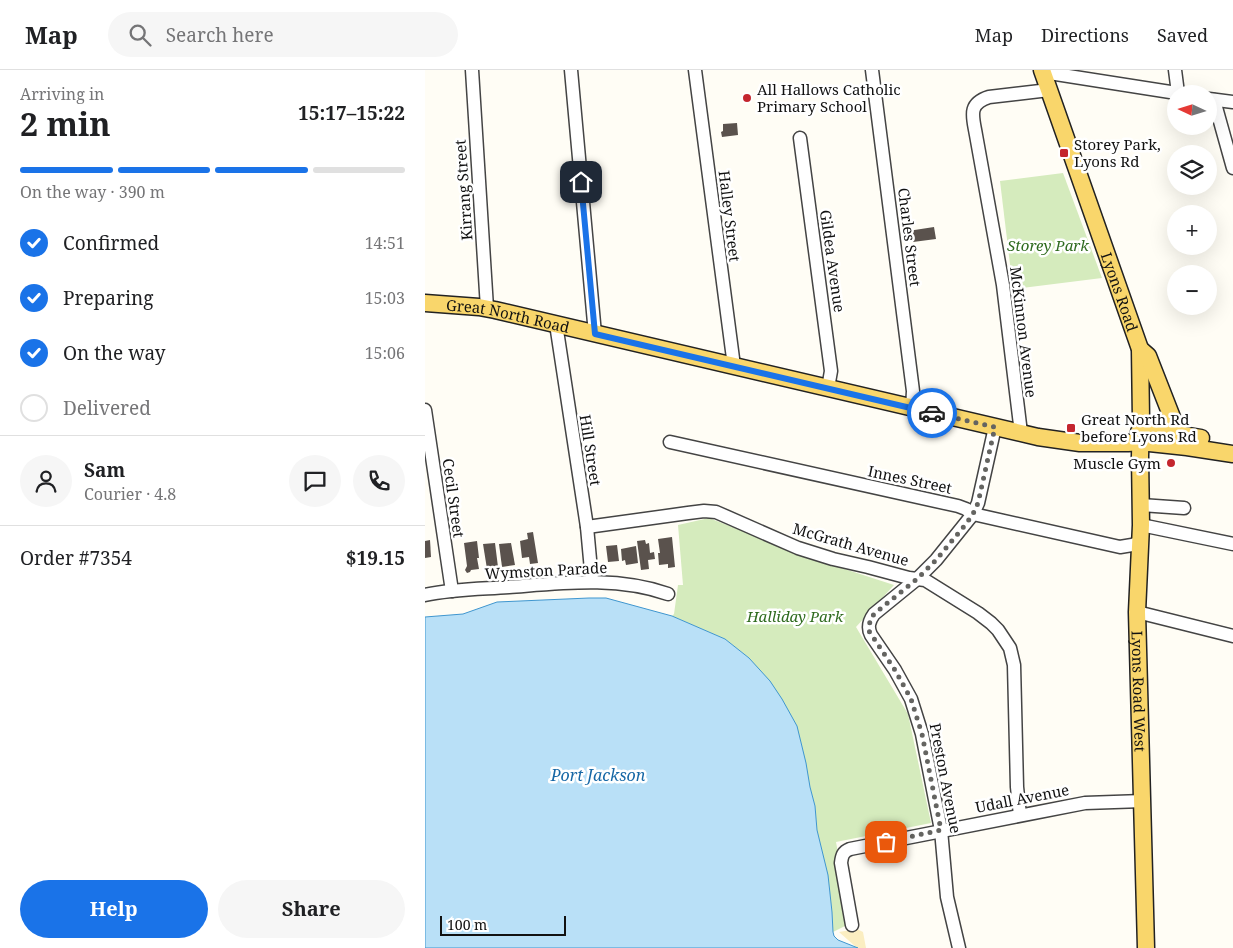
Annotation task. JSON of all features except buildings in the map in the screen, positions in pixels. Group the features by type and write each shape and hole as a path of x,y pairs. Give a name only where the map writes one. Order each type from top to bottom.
{"main road":[{"name":"Lyons Road","path":"1043,71 1140,349 1140,437"},
{"name":"Great North Road","path":"425,303 487,308 1021,433 1057,439 1081,434 1124,434 1233,454"},
{"path":"1140,349 1148,356 1173,420 1181,435"},
{"name":"Great North Road","path":"1140,437 1181,435 1233,443"},
{"name":"Lyons Road West","path":"1140,437 1141,542 1137,612 1146,948"}],"street":[{"name":"Kirrang Street","path":"471,70 487,308"},
{"path":"571,70 595,334"},
{"name":"Halley Street","path":"695,70 734,366"},
{"name":"Charles Street","path":"871,70 913,391 912,408"},
{"path":"1175,70 1178,85"},
{"path":"1043,71 1167,91"},
{"name":"McKinnon Avenue","path":"1021,433 1003,284 973,113 974,107 980,100 989,97 1049,90"},
{"path":"1217,100 1233,102"},
{"path":"1217,115 1233,168"},
{"name":"Gildea Avenue","path":"800,138 831,371 828,388"},
{"name":"Hill Street","path":"556,324 587,527 592,581"},
{"name":"Cecil Street","path":"425,410 451,591"},
{"path":"917,579 936,560 973,514 978,503 995,427"},
{"name":"Innes Street","path":"670,442 958,506 973,514 1119,547 1132,546 1141,542"},
{"path":"1141,505 1184,508"},
{"name":"McGrath Avenue","path":"587,527 704,511 716,512 798,548 833,559 909,578 925,580 978,613 991,622 998,630 1010,648 1014,665 1017,787 1020,815"},
{"path":"1141,525 1233,544"},
{"name":"Preston Avenue","path":"917,579 874,614 870,620 869,631 895,670 911,699 922,734 941,830 947,897 959,948"},
{"name":"Wymston Parade","path":"425,595 451,591 592,581 617,583 668,594"},
{"path":"1137,612 1233,636"},
{"name":"Udall Avenue","path":"852,925 841,862 845,851 941,830 1085,803 1143,801"}],"green space":[{"name":"Storey Park","path":"1063,173 1102,278 1013,289 1000,181"},
{"name":"Halliday Park","path":"709,518 826,563 894,585 856,627 908,714 931,823 836,842 851,923 833,932 829,885 810,787 749,658 725,639 672,616 674,614 678,585 683,585 678,525"}],"sand":[{"path":"857,929 863,932 866,948 856,947 839,932"}],"water":[{"name":"Port Jackson","path":"606,598 672,616 725,639 749,658 770,681 797,726 815,806 817,830 828,875 834,936 838,940 858,948 425,948 425,617 463,614 497,602"}],"way so far":[{"path":"886,842 941,830 922,734 911,699 895,670 871,635 869,631 870,620 874,614 917,579 936,560 973,514 978,503 995,427 932,413"}],"place":[{"name":"All Hallows Catholic Primary School","path":"747,98"},
{"name":"Storey Park, Lyons Rd","path":"1064,153"},
{"name":"Great North Rd before Lyons Rd","path":"1071,428"},
{"name":"Muscle Gym","path":"1171,463"}],"route":[{"path":"581,182 595,334 932,413"}]}
